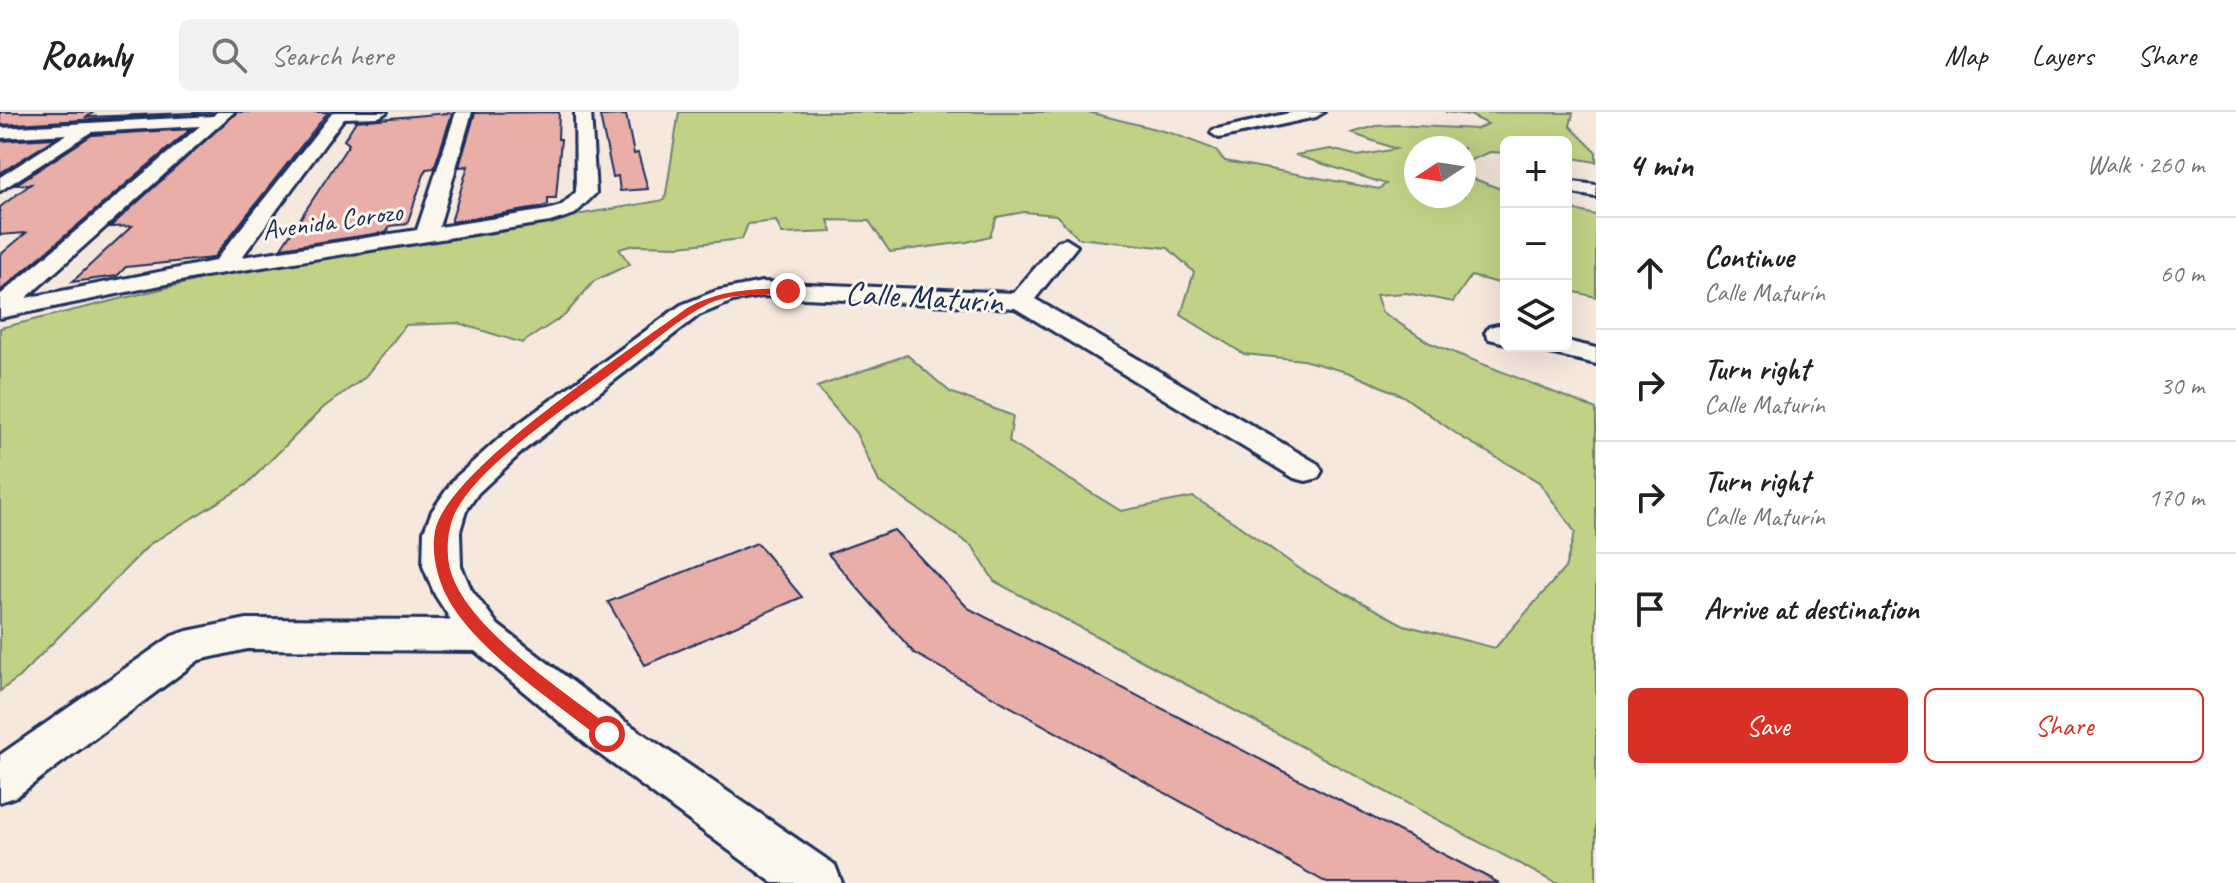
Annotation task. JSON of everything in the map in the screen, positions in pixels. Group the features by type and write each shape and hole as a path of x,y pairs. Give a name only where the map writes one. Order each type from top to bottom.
{"street":[{"path":"0,185 111,112"},
{"path":"224,265 340,113 379,112"},
{"path":"426,236 464,112"},
{"name":"Avenida Corozo","path":"0,310 90,289 224,265 550,216 578,201 586,193 583,112"},
{"path":"1219,133 1316,112"},
{"path":"0,133 221,116"},
{"path":"0,310 221,116"},
{"path":"1573,188 1596,191"},
{"name":"Calle Maturín","path":"1021,301 1066,246"},
{"name":"Calle Maturín","path":"816,883 607,734 484,636 454,595 442,566 442,531 449,511 466,486 513,443 690,310 707,301 762,289 1021,301 1306,471"},
{"path":"1572,350 1596,356"},
{"path":"0,781 187,647 247,634 484,636"}],"green space":[{"path":"679,112 1088,112 1171,133 1214,149 1225,161 1379,189 1386,184 1295,155 1331,149 1358,156 1396,149 1351,133 1376,126 1477,129 1488,124 1470,115 1445,112 1573,113 1570,126 1596,152 1596,162 1572,158 1572,136 1500,136 1500,153 1490,152 1476,158 1476,136 1404,136 1404,208 1476,208 1476,180 1500,189 1500,283 1471,276 1453,302 1406,293 1376,295 1382,312 1430,343 1596,409 1596,883 1555,883 994,581 973,547 879,482 856,433 817,387 907,355 950,392 1013,416 1009,442 1121,511 1193,497 1303,571 1404,625 1495,648 1565,568 1575,532 1539,482 1461,437 1403,396 1350,373 1303,360 1244,354 1181,315 1194,272 1168,248 1078,238 1056,215 1024,212 997,217 990,236 890,252 869,221 828,220 832,232 782,234 776,221 748,224 742,239 680,246 634,245 619,249 630,264 594,281 565,315 522,343 458,323 406,325 364,378 324,407 246,485 150,544 18,678 0,691 0,328 215,276 665,200"},
{"path":"1572,209 1596,215 1596,297 1572,291"}],"building":[{"path":"0,112 94,112 87,117 213,112 0,125"},
{"path":"237,112 328,112 213,258 126,267 117,276 72,282 132,226 110,227"},
{"path":"559,112 558,139 561,139 556,198 548,198 548,205 537,208 451,222 468,166 459,167 475,113"},
{"path":"452,114 434,168 426,169 407,224 390,226 387,232 281,248 349,144 344,140 356,121"},
{"path":"626,115 634,154 638,153 648,189 620,191 618,176 613,177 600,116"},
{"path":"191,129 0,291 0,255 26,233 0,235 0,207 31,184 15,185 92,135"},
{"path":"56,138 0,173 0,141"},
{"path":"894,530 968,608 1499,883 1327,883 914,653 828,554"},
{"path":"757,543 802,597 645,665 608,602"}],"route":[{"path":"607,734 484,636 454,595 442,566 442,531 449,511 466,486 513,443 618,361 690,310 707,301 738,292 762,289 788,291"}]}
